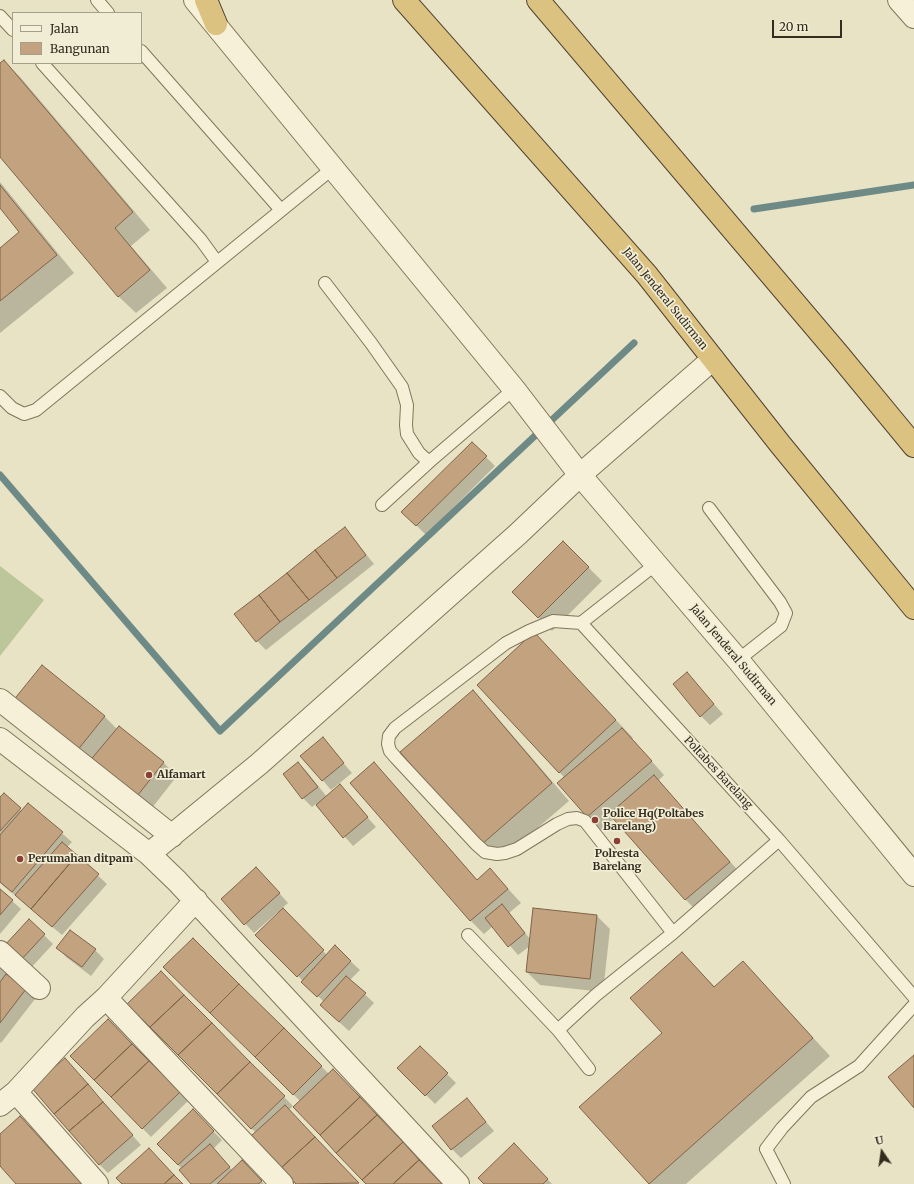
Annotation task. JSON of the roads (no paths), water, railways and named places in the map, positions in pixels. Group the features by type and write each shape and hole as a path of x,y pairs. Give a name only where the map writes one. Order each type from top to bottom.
{"highway":[{"path":"206,0 216,24"},
{"name":"Jalan Jenderal Sudirman","path":"404,0 647,274 780,444 914,608"},
{"path":"538,0 840,355 914,446"}],"street":[{"name":"Jalan Jenderal Sudirman","path":"195,0 514,389 580,475 738,660 914,874"},
{"path":"899,0 914,17"},
{"path":"149,854 259,764 518,534 580,475 713,359"},
{"path":"0,700 172,836"},
{"path":"0,739 149,854 196,900 458,1184"},
{"path":"97,1184 8,1099 85,1017 106,998 196,900"},
{"path":"0,952 39,988"},
{"path":"106,998 282,1184"}],"lane":[{"path":"96,0 107,12"},
{"path":"0,16 12,29"},
{"path":"142,52 281,210"},
{"path":"43,64 201,240 217,262"},
{"path":"0,396 12,408 24,414 36,410 333,168"},
{"path":"325,283 371,343 402,388 407,405 407,434 419,453 429,462"},
{"path":"382,506 429,462 514,389"},
{"path":"709,508 780,602 786,613 781,626 738,660"},
{"path":"656,564 581,623 554,620 506,643 395,728 389,736 388,744 390,750 396,758 476,844 486,852 497,854 506,853 517,849 557,824 568,819 577,818 585,821 673,933"},
{"name":"Poltabes Barelang","path":"581,623 779,840 914,997"},
{"path":"558,1030 596,995 673,933 779,840"},
{"path":"468,935 558,1030 589,1069"},
{"path":"784,1184 766,1149 785,1124 811,1097 859,1066 914,1005"}],"waterway":[{"path":"754,209 914,185"},
{"path":"0,475 220,731 634,343"}],"place":[{"name":"Alfamart","path":"149,775"},
{"name":"Police Hq(Poltabes Barelang)","path":"595,820"},
{"name":"Polresta Barelang","path":"617,841"},
{"name":"Perumahan ditpam","path":"20,859"}]}
